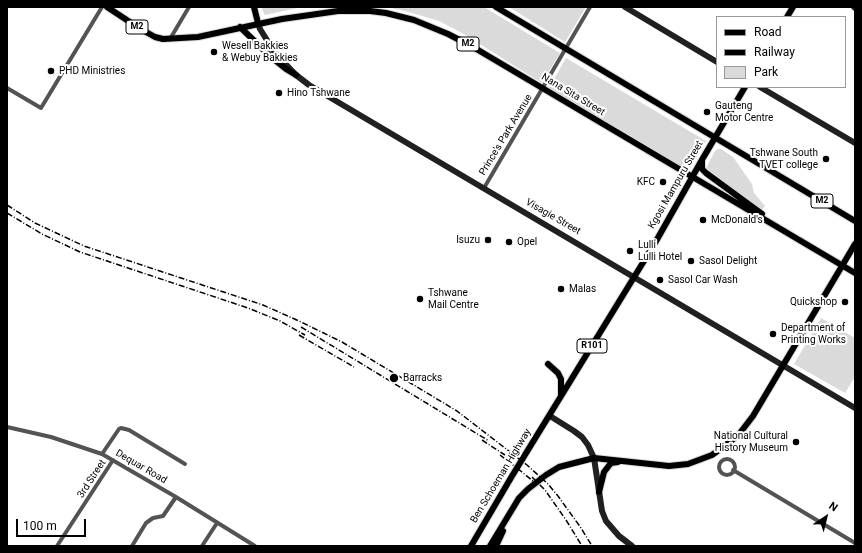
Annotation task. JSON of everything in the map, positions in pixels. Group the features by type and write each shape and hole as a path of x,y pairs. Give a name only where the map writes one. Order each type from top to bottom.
{"main road":[{"name":"M2","path":"107,7 139,28 163,40 211,34 258,23"},
{"path":"254,7 258,23"},
{"name":"M2","path":"496,7 855,221"},
{"path":"788,16 793,7"},
{"name":"Nana Sita Street","path":"258,23 323,12 370,11 405,17 427,25 454,37 855,273"},
{"path":"240,27 271,57 296,75"},
{"name":"Kgosi Mampuru Street","path":"550,416 635,277 744,88"},
{"path":"703,158 702,166 706,173 779,228"},
{"path":"490,546 520,498 540,479 559,467 594,458 654,465 677,466 696,462 712,455 731,441 747,425 855,244"},
{"path":"548,364 558,373 561,379 561,397"},
{"name":"Ben Schoeman Highway","path":"471,546 550,416"},
{"path":"599,492 602,476 606,468 611,464 624,461"},
{"path":"496,546 520,498"},
{"path":"466,546 481,528"}],"street":[{"path":"7,88 41,108 102,7"},
{"path":"170,40 189,7"},
{"name":"Prince's Park Avenue","path":"484,188 567,49 590,7"},
{"path":"625,7 716,61"},
{"name":"Visagie Street","path":"258,23 260,29 275,53 296,75 313,87 855,408"},
{"path":"762,88 855,143"},
{"path":"550,416 563,423 582,437 588,445 594,458 602,511 606,521 619,536 632,546"},
{"name":"Dequar Road","path":"7,427 51,437 102,454 256,546"},
{"path":"102,454 121,428 129,430 185,464"},
{"name":"3rd Street","path":"57,546 113,460"},
{"path":"733,470 855,543"},
{"path":"132,546 146,523 153,518 163,516 176,497"},
{"path":"202,546 217,523"}],"green space":[{"path":"261,7 302,7 265,15"},
{"path":"387,7 484,7 560,53 542,83 462,33 439,21"},
{"path":"509,7 586,7 565,42"},
{"path":"566,58 706,141 688,171 549,88"},
{"path":"721,149 733,157 752,184 754,193 765,206 761,211 706,168 715,151"},
{"path":"821,318 855,338 855,377 845,393 794,364"}],"railway":[{"path":"7,205 35,223 84,246 263,305 342,342 457,411 527,465 548,484 558,496 592,546"},
{"path":"7,213 42,234 80,252 248,308 280,321 305,335"},
{"path":"301,327 489,441"},
{"path":"299,335 354,367"},
{"path":"482,440 505,455"},
{"path":"500,455 534,482"},
{"path":"532,477 545,490 582,546"}],"place":[{"name":"Wesell Bakkies & Webuy Bakkies","path":"214,52"},
{"name":"PHD Ministries","path":"51,71"},
{"name":"Hino Tshwane","path":"279,93"},
{"name":"Gauteng Motor Centre","path":"707,112"},
{"name":"Tshwane South TVET college","path":"826,159"},
{"name":"KFC","path":"663,182"},
{"name":"McDonald's","path":"703,220"},
{"name":"Isuzu","path":"488,240"},
{"name":"Opel","path":"509,242"},
{"name":"Lulli Lulli Hotel","path":"630,251"},
{"name":"Sasol Delight","path":"691,261"},
{"name":"Sasol Car Wash","path":"660,280"},
{"name":"Malas","path":"561,289"},
{"name":"Tshwane Mail Centre","path":"420,299"},
{"name":"Quickshop","path":"845,302"},
{"name":"Department of Printing Works","path":"773,334"},
{"name":"Barracks","path":"394,378"},
{"name":"National Cultural History Museum","path":"796,442"}]}
